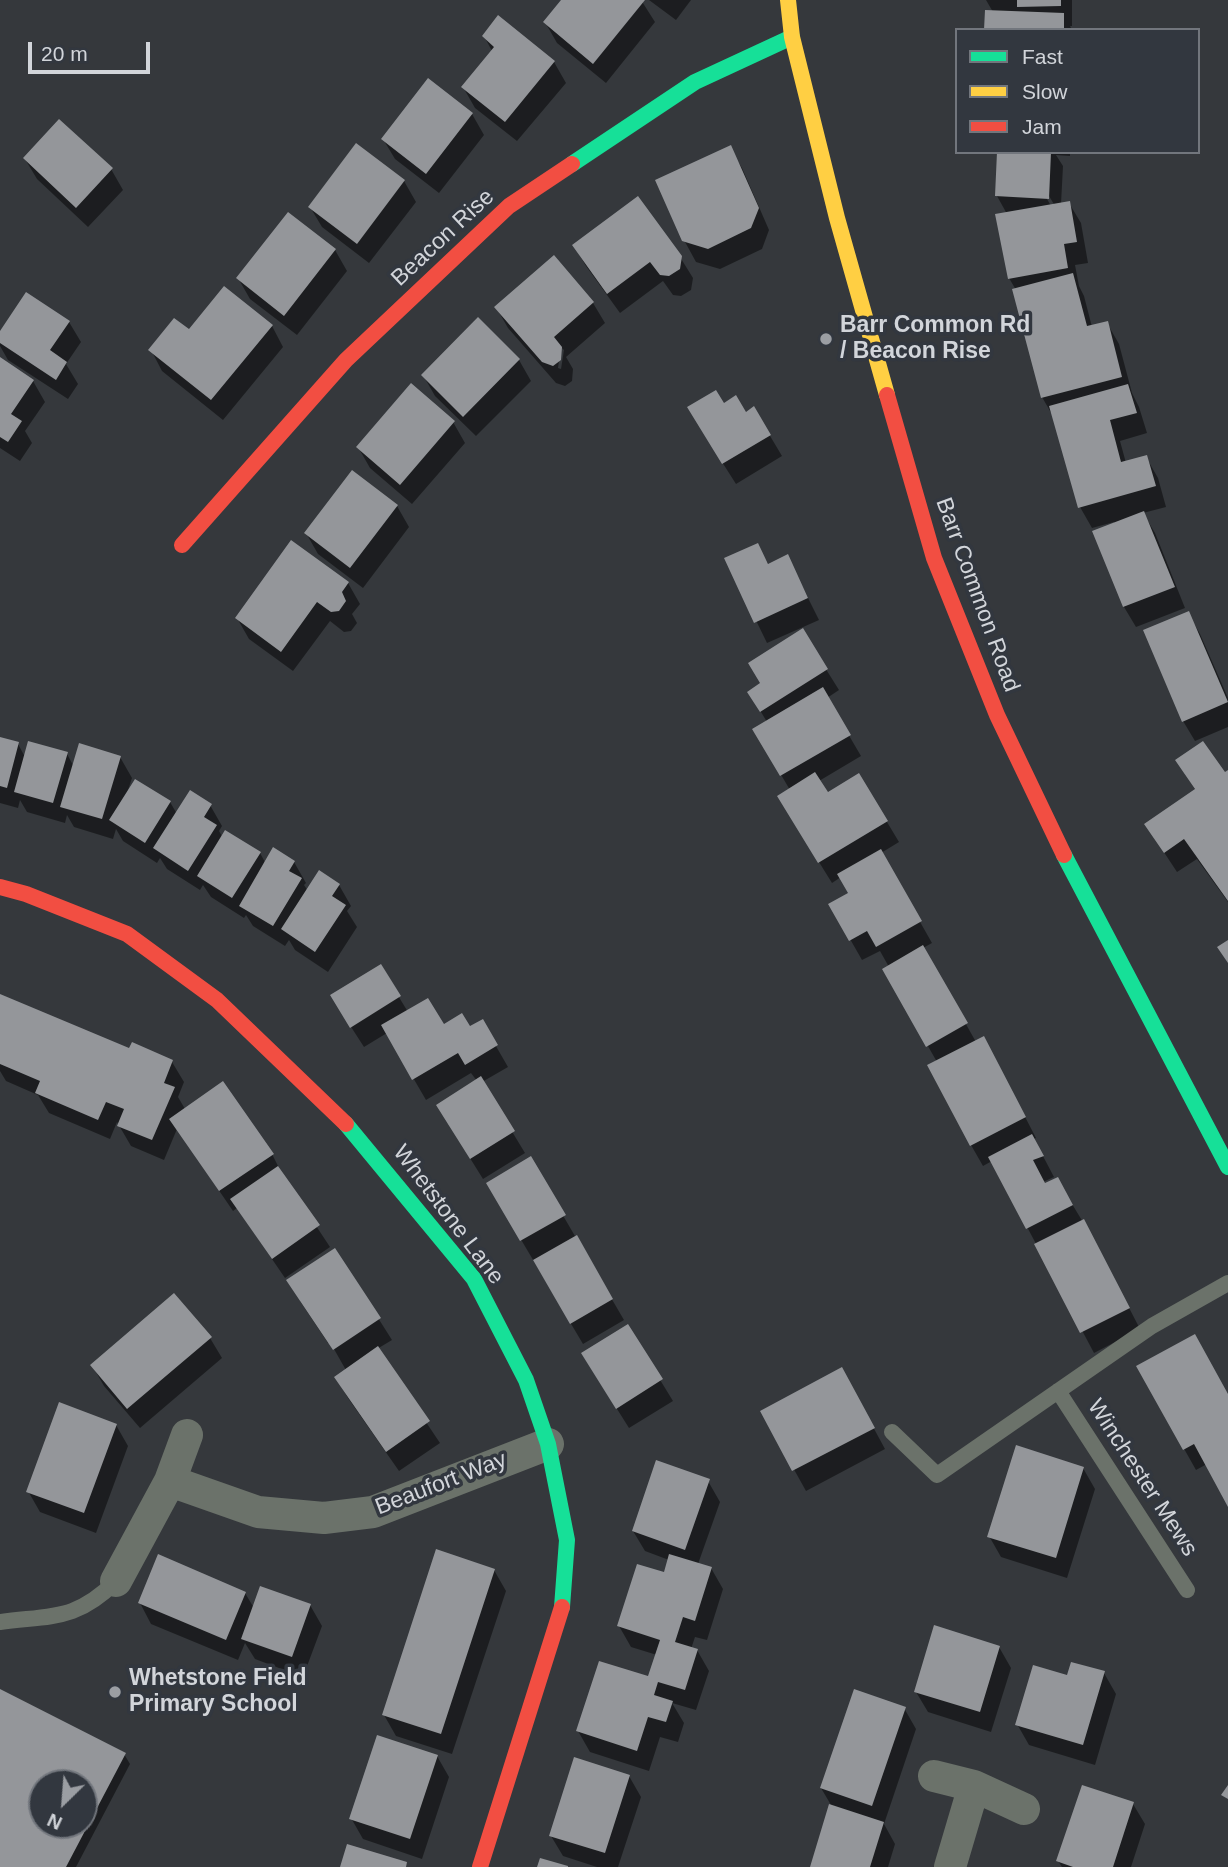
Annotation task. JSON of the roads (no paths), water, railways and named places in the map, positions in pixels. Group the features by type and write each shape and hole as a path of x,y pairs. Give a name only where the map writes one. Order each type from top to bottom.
{"street":[{"name":"Barr Common Road","path":"788,0 792,37 845,245 934,558 997,715 1021,765 1076,877 1228,1167"},
{"name":"Beacon Rise","path":"182,545 346,360 509,206 695,82 792,37"},
{"name":"Whetstone Lane","path":"0,887 26,894 127,934 217,1000 356,1133 474,1279 526,1380 548,1444 566,1540 563,1603 480,1867"},
{"path":"116,1581 170,1481 187,1435"},
{"name":"Beaufort Way","path":"170,1481 258,1512 324,1518 373,1512 548,1444"},
{"path":"934,1776 974,1786 1024,1809"},
{"path":"950,1867 974,1786"}],"lane":[{"name":"Winchester Mews","path":"892,1432 937,1475 1152,1326 1228,1283"},
{"name":"Winchester Mews","path":"1058,1391 1187,1590"},
{"path":"0,1622 67,1614 87,1606 116,1581"}],"place":[{"name":"Barr Common Rd / Beacon Rise","path":"826,339"},
{"name":"Whetstone Field Primary School","path":"115,1692"}]}
